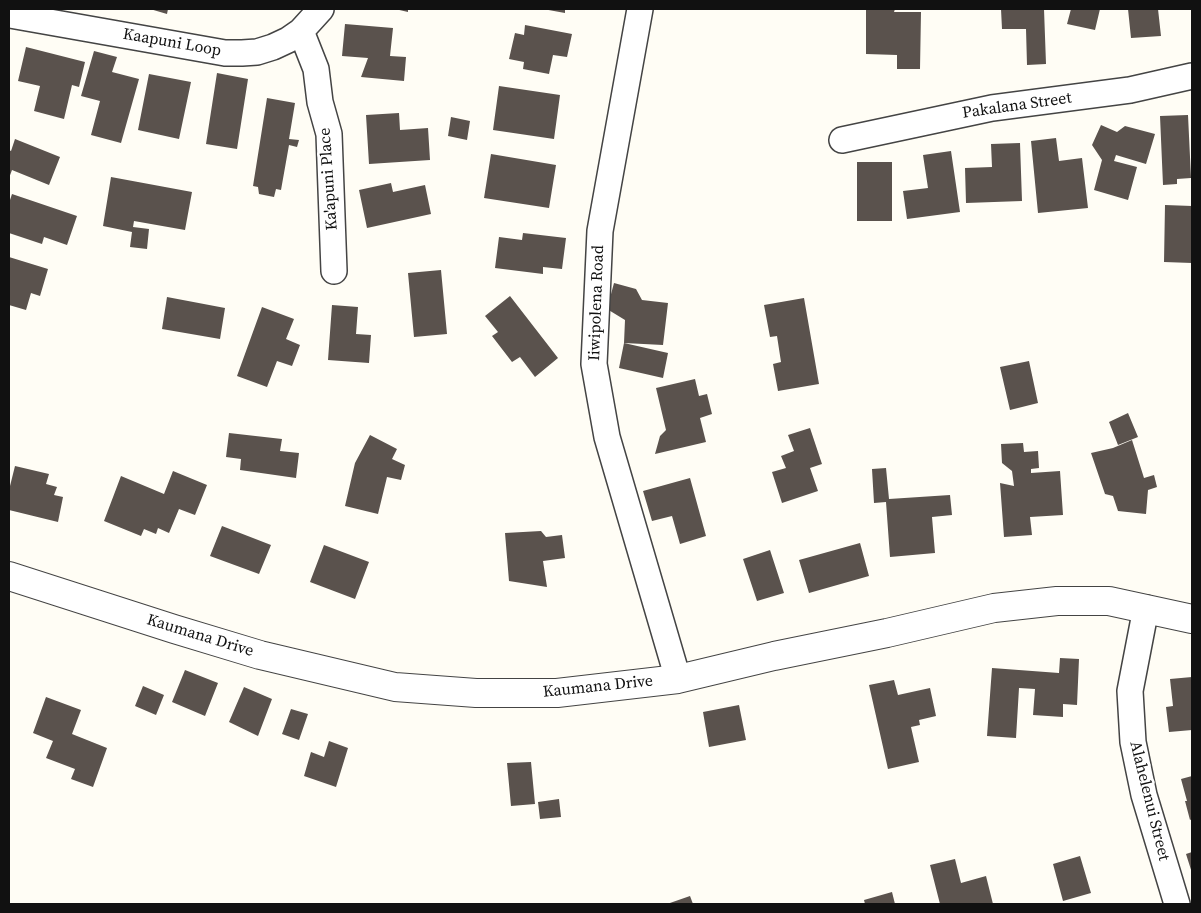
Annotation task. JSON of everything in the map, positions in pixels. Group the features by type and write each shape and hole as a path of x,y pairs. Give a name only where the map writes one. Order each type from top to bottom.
{"street":[{"name":"Kaapuni Loop","path":"10,14 225,53 242,54 258,52 273,47 301,31 321,9"},
{"name":"Iiwipolena Road","path":"640,9 600,231 594,364 607,437 678,679"},
{"name":"Ka'apuni Place","path":"301,31 316,69 320,102 329,134 334,271"},
{"name":"Pakalana Street","path":"842,140 992,108 1130,90 1192,76"},
{"name":"Kaumana Drive","path":"9,576 260,655 395,687 476,693 557,693 678,679 994,608 1057,601 1109,601 1192,619"},
{"name":"Alahelenui Street","path":"1146,608 1130,692 1133,742 1144,795 1177,904"}],"building":[{"path":"150,9 168,9 167,14"},
{"path":"395,9 408,9 408,12"},
{"path":"543,9 565,9 565,13"},
{"path":"866,9 895,9 894,12 921,12 920,69 897,69 897,55 866,54"},
{"path":"1001,9 1044,9 1046,64 1027,65 1026,29 1002,29"},
{"path":"1071,9 1100,9 1095,30 1067,24"},
{"path":"1128,9 1158,9 1161,36 1131,38"},
{"path":"345,24 393,28 390,56 406,57 404,81 361,77 368,58 342,56"},
{"path":"525,25 572,34 567,57 553,55 549,74 523,69 524,62 509,59 515,33 524,35"},
{"path":"26,47 85,62 79,87 72,85 64,119 34,111 40,86 18,81"},
{"path":"94,51 117,57 112,72 139,79 121,143 91,135 100,101 81,96"},
{"path":"217,73 248,79 237,149 206,144"},
{"path":"149,74 191,82 179,139 138,130"},
{"path":"499,86 560,95 554,139 493,130"},
{"path":"267,98 295,103 289,139 299,140 297,147 289,145 281,190 276,189 274,197 259,194 258,187 253,186"},
{"path":"399,113 400,130 428,128 430,160 369,164 366,115"},
{"path":"1188,115 1191,178 1177,179 1177,184 1163,185 1160,116"},
{"path":"451,117 470,121 467,140 448,136"},
{"path":"1101,125 1117,132 1125,126 1155,134 1146,164 1116,155 1114,161 1137,167 1128,200 1094,190 1102,160 1092,145"},
{"path":"1056,138 1059,161 1082,158 1088,208 1038,213 1031,141"},
{"path":"15,139 60,157 49,185 12,170 9,178 9,150 11,151"},
{"path":"1020,143 1022,201 966,203 965,168 992,167 991,144"},
{"path":"951,151 960,212 907,219 903,191 928,188 923,155"},
{"path":"491,154 556,165 549,208 484,198"},
{"path":"857,162 892,162 892,221 857,221"},
{"path":"111,177 192,192 185,230 134,221 133,227 149,229 147,249 130,247 132,232 103,226"},
{"path":"391,183 393,192 425,185 431,214 367,228 359,190"},
{"path":"12,194 77,216 67,245 44,237 42,244 9,233 9,203"},
{"path":"1165,205 1192,206 1192,263 1164,262"},
{"path":"523,233 566,238 562,269 543,267 543,274 495,268 499,237 522,240"},
{"path":"9,257 48,269 40,296 31,293 26,310 9,305"},
{"path":"441,270 447,334 414,337 408,273"},
{"path":"614,283 636,289 642,300 668,303 663,345 624,343 625,320 607,309"},
{"path":"510,296 558,358 535,377 520,357 512,362 492,336 498,332 485,316"},
{"path":"167,297 225,308 220,339 162,329"},
{"path":"804,298 819,384 778,391 773,364 781,362 777,336 770,337 764,305"},
{"path":"332,305 358,307 356,334 371,335 369,363 328,360"},
{"path":"262,307 294,319 286,339 300,345 292,366 277,361 267,387 237,376"},
{"path":"624,343 668,353 663,378 619,368"},
{"path":"1029,361 1038,403 1010,410 1000,367"},
{"path":"695,379 699,396 707,394 712,414 700,418 706,442 655,454 660,436 666,430 656,388"},
{"path":"1128,413 1138,437 1118,445 1109,422"},
{"path":"810,428 822,464 810,468 818,491 782,503 772,472 786,468 781,456 794,451 788,435"},
{"path":"229,433 282,439 280,451 299,453 296,478 240,470 241,459 226,457"},
{"path":"370,435 397,449 392,459 405,465 401,480 387,477 378,514 345,506 355,463"},
{"path":"1132,440 1144,478 1154,475 1157,487 1148,490 1146,514 1118,511 1113,496 1105,494 1091,453 1113,448"},
{"path":"1023,443 1024,452 1038,451 1039,468 1031,469 1031,473 1060,471 1063,515 1030,517 1032,535 1004,537 1000,483 1014,486 1012,471 1002,463 1001,444"},
{"path":"15,466 49,474 46,484 57,487 54,495 63,497 58,522 9,510 9,490"},
{"path":"886,468 889,499 950,495 952,515 932,517 935,553 890,557 886,502 874,503 872,469"},
{"path":"173,471 207,485 195,515 179,509 169,533 158,528 156,534 144,529 141,536 104,521 121,476 164,494"},
{"path":"690,478 706,536 680,544 672,516 652,521 643,491"},
{"path":"222,526 271,545 259,574 210,556"},
{"path":"541,531 546,537 562,535 565,558 543,561 547,587 509,581 505,533"},
{"path":"860,543 869,576 809,593 799,560"},
{"path":"324,545 369,562 355,599 310,582"},
{"path":"770,550 784,593 757,601 743,559"},
{"path":"1060,658 1079,659 1077,705 1063,704 1063,717 1033,715 1035,689 1019,688 1016,738 987,736 992,668 1059,673"},
{"path":"185,670 218,683 205,716 172,702"},
{"path":"1192,677 1192,730 1169,732 1166,707 1173,706 1170,679"},
{"path":"894,680 898,695 930,688 936,716 919,720 920,725 911,727 919,762 888,769 869,685"},
{"path":"143,686 164,695 156,715 135,706"},
{"path":"244,687 272,699 258,736 229,722"},
{"path":"46,697 81,710 72,734 107,748 93,787 71,779 75,769 46,758 53,741 33,733"},
{"path":"739,705 746,740 709,747 703,712"},
{"path":"291,709 308,714 299,740 282,734"},
{"path":"329,741 348,748 336,787 304,776 311,752 324,757"},
{"path":"531,762 535,804 511,806 507,763"},
{"path":"1192,776 1192,819 1190,820 1181,779"},
{"path":"559,799 561,817 540,819 538,802"},
{"path":"1192,852 1192,873 1186,854"},
{"path":"1080,856 1091,893 1063,901 1053,864"},
{"path":"955,859 961,883 986,876 993,904 940,904 930,865"},
{"path":"892,892 895,904 865,904 864,900"},
{"path":"690,896 693,904 667,904"}]}
